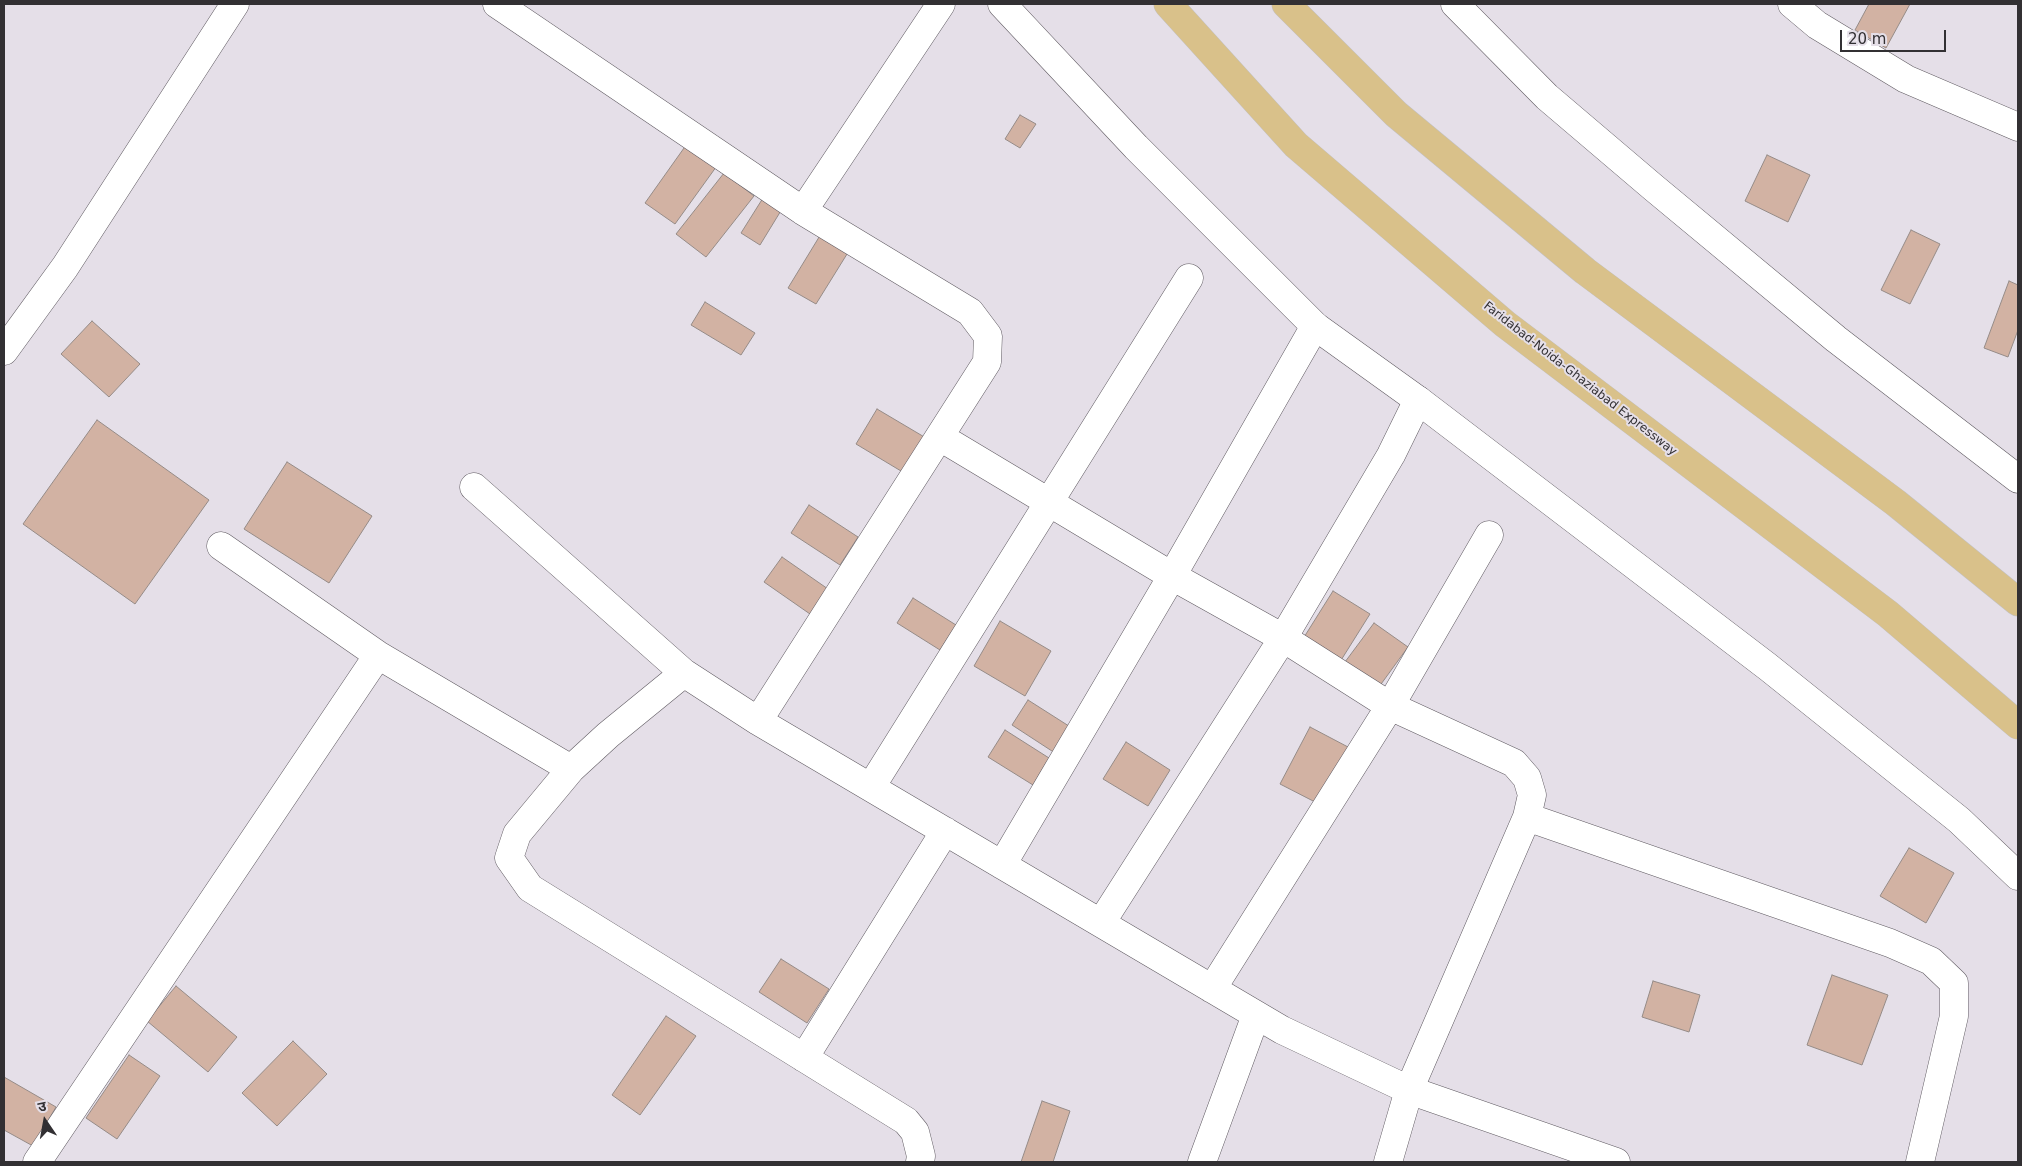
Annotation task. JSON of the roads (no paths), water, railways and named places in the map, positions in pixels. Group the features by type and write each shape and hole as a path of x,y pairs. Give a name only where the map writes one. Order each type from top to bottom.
{"main road":[{"name":"Faridabad-Noida-Ghaziabad Expressway","path":"1168,4 1296,145 1505,324 1888,614 2018,725"},
{"path":"1286,4 1396,114 1585,271 1896,503 2018,602"}],"street":[{"path":"4,351 65,267 235,4"},
{"path":"496,4 803,211 970,312 988,336 987,362 758,721"},
{"path":"803,211 941,4"},
{"path":"1002,4 1136,147 1315,326 1418,400 1768,667 1958,820 2018,876"},
{"path":"1454,4 1547,97 1654,188 1836,339 2018,479"},
{"path":"1792,4 1816,25 1906,79 2018,127"},
{"path":"871,787 1189,278"},
{"path":"1002,865 1172,576 1315,326"},
{"path":"1101,924 1282,638 1391,455 1418,400"},
{"path":"940,437 1172,576 1282,638 1390,706 1514,763 1527,778 1532,795 1528,817 1409,1090 1388,1162"},
{"path":"474,486 684,673 758,721 1282,1030 1409,1090 1616,1162"},
{"path":"1212,989 1390,706 1489,535"},
{"path":"221,546 378,655 572,769"},
{"path":"36,1162 378,655"},
{"path":"684,673 608,735 572,769 517,834 510,858 530,888 906,1121 915,1132 921,1156 920,1162"},
{"path":"1528,817 1890,943 1931,961 1954,983 1954,1016 1920,1162"},
{"path":"804,1058 945,831"},
{"path":"1202,1162 1256,1015"}]}
